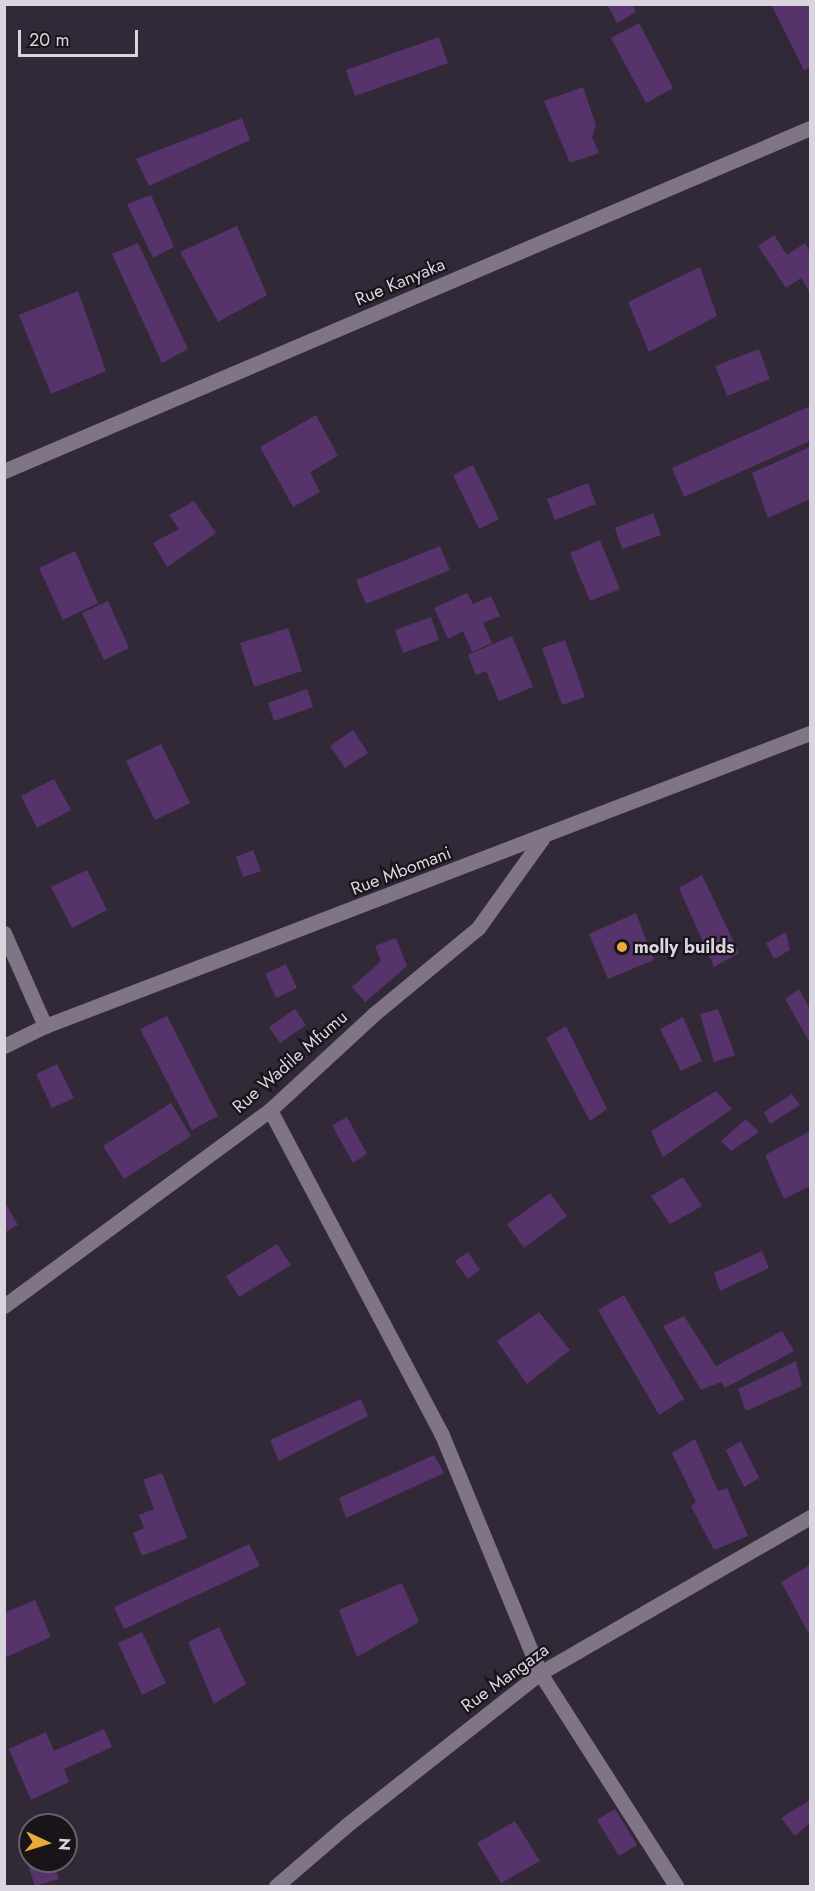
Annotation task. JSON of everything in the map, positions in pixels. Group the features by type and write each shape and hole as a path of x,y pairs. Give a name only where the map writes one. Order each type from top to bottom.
{"street":[{"name":"Rue Kanyaka","path":"4,471 810,128"},
{"name":"Rue Mbomani","path":"4,1046 45,1026 542,839 810,733"},
{"name":"Rue Wadile Mfumu","path":"4,1306 270,1110 374,1014 478,928 542,839"},
{"path":"4,933 45,1026"},
{"path":"270,1110 442,1435 540,1673 676,1887"},
{"name":"Rue Mangaza","path":"276,1887 348,1824 540,1673 810,1517"}],"building":[{"path":"607,4 632,4 636,12 617,23"},
{"path":"771,4 810,4 810,67 804,70"},
{"path":"639,23 673,88 646,103 611,38"},
{"path":"439,37 448,63 355,96 346,70"},
{"path":"583,87 596,125 592,137 599,153 570,163 544,101"},
{"path":"242,118 250,140 149,186 136,159"},
{"path":"151,195 174,247 153,258 127,204"},
{"path":"237,226 267,295 218,322 180,252"},
{"path":"774,235 787,255 805,243 810,252 810,293 801,278 786,288 758,246"},
{"path":"138,243 188,349 162,363 112,254"},
{"path":"700,267 717,316 649,352 628,302"},
{"path":"78,291 106,371 51,394 19,315"},
{"path":"759,349 770,379 727,396 715,366"},
{"path":"810,406 810,441 684,497 672,468"},
{"path":"316,415 338,456 310,472 320,492 293,507 260,447"},
{"path":"810,447 810,499 768,518 752,473"},
{"path":"473,465 499,519 479,529 453,475"},
{"path":"588,483 596,504 555,520 547,499"},
{"path":"194,501 216,533 167,567 153,543 179,529 169,515"},
{"path":"653,513 661,535 622,549 615,528"},
{"path":"600,540 620,589 590,601 570,553"},
{"path":"440,546 450,570 366,604 356,580"},
{"path":"75,551 98,603 63,620 39,568"},
{"path":"467,593 473,604 491,596 500,616 483,623 492,643 472,652 463,631 448,639 434,608"},
{"path":"108,601 129,648 104,660 82,613"},
{"path":"431,617 439,640 403,653 395,630"},
{"path":"288,628 302,671 254,687 240,643"},
{"path":"512,636 533,687 499,701 486,671 476,675 468,655"},
{"path":"565,640 585,697 562,705 542,648"},
{"path":"307,689 313,707 274,721 268,703"},
{"path":"353,730 368,753 345,768 330,746"},
{"path":"161,744 190,803 155,820 126,761"},
{"path":"54,779 71,810 37,828 21,796"},
{"path":"253,850 261,871 243,877 236,857"},
{"path":"87,870 107,910 72,928 51,887"},
{"path":"702,875 739,953 714,967 679,888"},
{"name":"molly builds","path":"636,913 654,960 608,979 589,934"},
{"path":"786,932 790,950 774,959 766,943"},
{"path":"396,938 407,966 365,1002 352,987 381,961 375,946"},
{"path":"286,964 297,988 276,998 265,974"},
{"path":"799,989 810,1009 810,1043 785,999"},
{"path":"295,1009 306,1025 280,1043 269,1027"},
{"path":"718,1009 735,1055 714,1062 700,1014"},
{"path":"167,1016 218,1116 192,1130 140,1029"},
{"path":"683,1017 702,1061 681,1071 660,1029"},
{"path":"566,1026 607,1109 590,1121 546,1038"},
{"path":"57,1064 74,1098 52,1108 36,1074"},
{"path":"716,1091 732,1109 663,1157 651,1131"},
{"path":"792,1094 800,1105 770,1124 764,1112"},
{"path":"171,1103 191,1136 124,1179 103,1146"},
{"path":"347,1117 367,1154 353,1163 332,1125"},
{"path":"746,1119 759,1132 731,1151 721,1141"},
{"path":"810,1131 810,1186 784,1199 765,1155"},
{"path":"683,1177 702,1206 670,1224 651,1196"},
{"path":"550,1193 567,1216 524,1248 507,1224"},
{"path":"4,1201 18,1225 4,1233"},
{"path":"277,1244 291,1265 239,1297 226,1276"},
{"path":"762,1251 769,1268 720,1291 714,1273"},
{"path":"468,1252 480,1270 468,1279 455,1261"},
{"path":"624,1295 684,1399 659,1415 598,1310"},
{"path":"539,1312 570,1350 527,1384 497,1341"},
{"path":"684,1316 716,1366 782,1331 794,1351 725,1388 721,1382 701,1390 663,1326"},
{"path":"796,1361 802,1386 746,1411 738,1389"},
{"path":"361,1399 368,1416 279,1461 270,1440"},
{"path":"695,1439 718,1491 727,1488 748,1536 714,1550 691,1506 696,1502 672,1453"},
{"path":"741,1441 759,1478 744,1487 726,1450"},
{"path":"434,1455 444,1473 346,1518 339,1498"},
{"path":"162,1473 187,1538 142,1556 133,1533 144,1528 139,1515 154,1509 143,1480"},
{"path":"249,1544 260,1566 124,1629 114,1607"},
{"path":"810,1565 810,1636 781,1582"},
{"path":"402,1583 419,1622 357,1657 339,1610"},
{"path":"35,1600 51,1637 4,1658 4,1613"},
{"path":"219,1627 246,1684 214,1704 188,1642"},
{"path":"142,1632 166,1683 142,1695 118,1643"},
{"path":"104,1729 112,1747 64,1769 69,1782 31,1800 9,1749 46,1732 54,1751"},
{"path":"810,1800 810,1823 795,1836 781,1818"},
{"path":"615,1809 637,1845 619,1856 597,1820"},
{"path":"515,1821 540,1861 501,1883 477,1843"},
{"path":"31,1873 57,1873 59,1879 35,1886"}],"place":[{"name":"molly builds","path":"622,947"}]}
